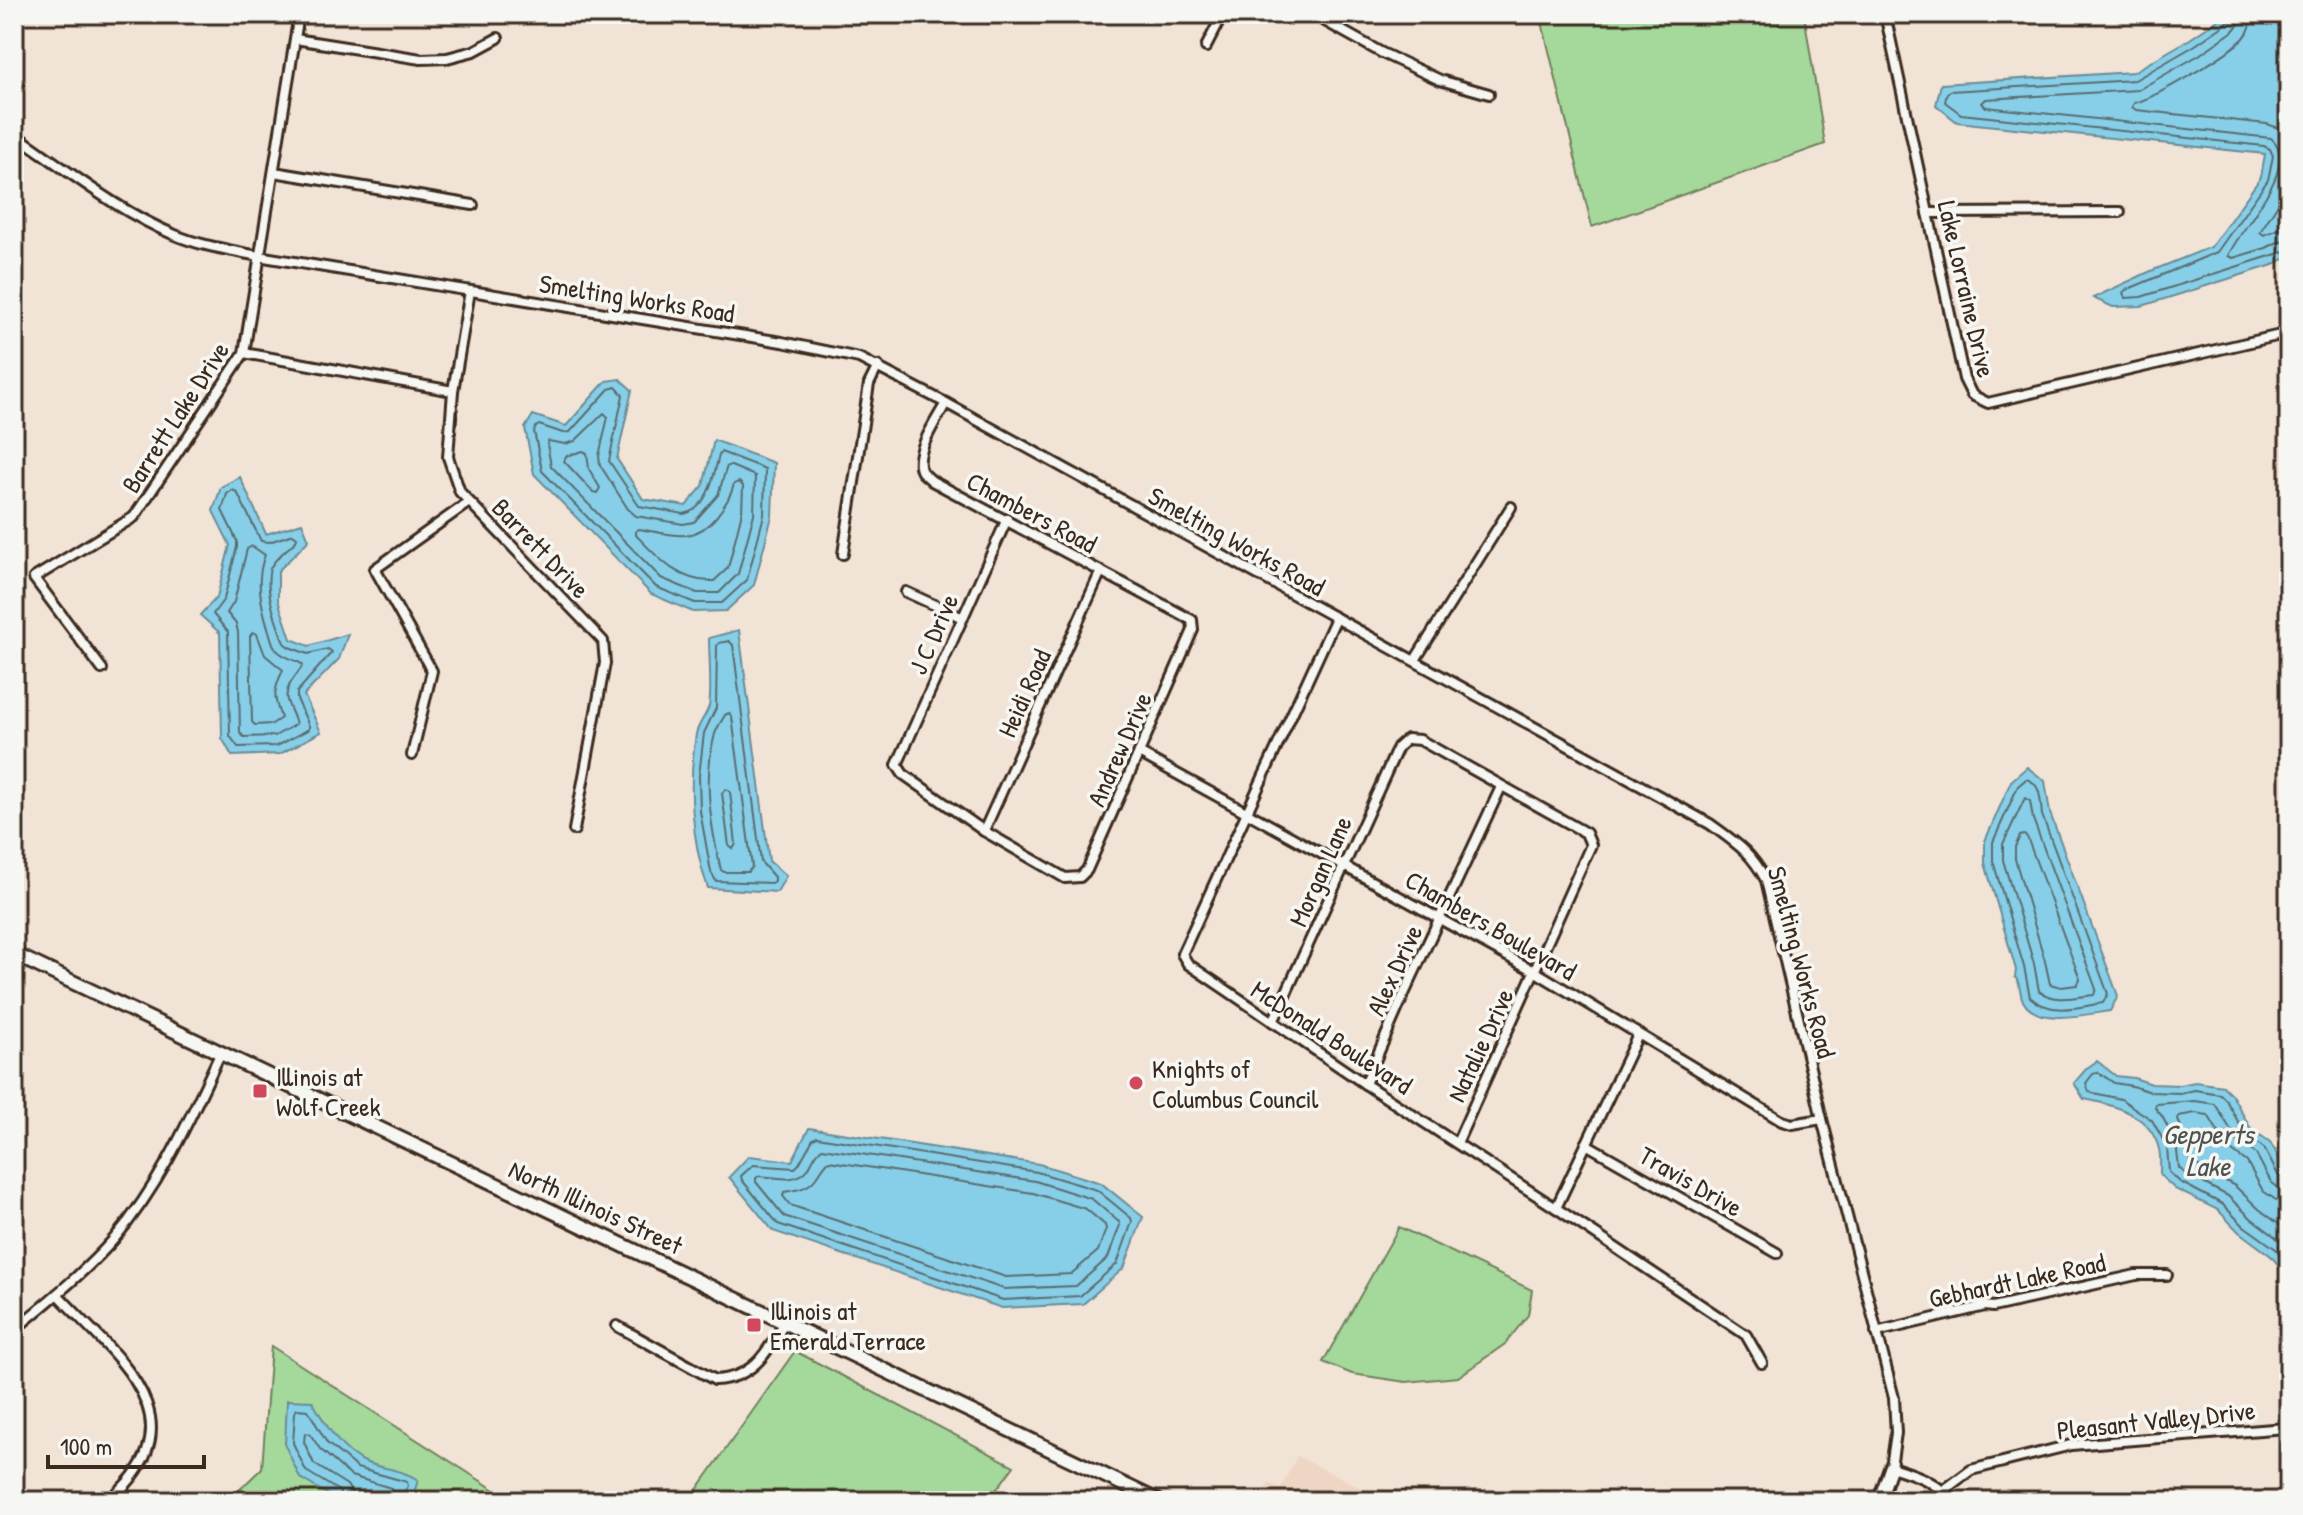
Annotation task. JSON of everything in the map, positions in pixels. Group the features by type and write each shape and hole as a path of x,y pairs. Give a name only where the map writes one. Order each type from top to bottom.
{"main road":[{"name":"North Illinois Street","path":"14,954 1158,1501"}],"street":[{"name":"Barrett Lake Drive","path":"102,669 34,578 134,517 244,353 299,14"},
{"path":"1206,47 1223,14"},
{"path":"1312,14 1382,53 1440,80 1489,94"},
{"name":"Lake Lorraine Drive","path":"1885,14 1964,379 1972,395 1988,403 2289,333"},
{"path":"295,39 421,59 447,58 474,51 498,38"},
{"name":"Smelting Works Road","path":"14,134 127,211 176,236 205,245 859,358 1710,824 1742,847 1754,859 1766,880 1822,1119 1894,1398 1896,1433 1891,1467"},
{"path":"274,172 473,205"},
{"path":"1928,213 2120,212"},
{"name":"Barrett Drive","path":"470,291 453,391 448,457 460,492 603,641 605,663 574,830"},
{"path":"244,353 453,391"},
{"path":"843,554 869,384 878,366"},
{"name":"Chambers Road","path":"946,403 921,451 919,462 923,473 932,481 1192,620"},
{"path":"412,755 432,671 375,569 469,502"},
{"path":"1415,660 1511,507"},
{"name":"J C Drive","path":"984,831 903,774 897,765 1007,519"},
{"name":"Heidi Road","path":"984,831 1101,571"},
{"path":"906,592 963,618"},
{"name":"McDonald Boulevard","path":"1336,618 1182,954 1188,964 1273,1022 1746,1335 1762,1363"},
{"name":"Andrew Drive","path":"984,831 1065,878 1080,877 1087,870 1193,630 1192,620"},
{"name":"Morgan Lane","path":"1273,1022 1398,747 1407,739 1420,740 1501,787"},
{"name":"Chambers Boulevard","path":"1139,753 1536,972 1782,1121 1792,1124 1822,1119"},
{"name":"Natalie Drive","path":"1457,1143 1591,845 1586,833 1501,787"},
{"name":"Alex Drive","path":"1365,1084 1501,787"},
{"path":"1556,1208 1638,1035"},
{"path":"14,1330 57,1294 114,1238 141,1204 174,1152 221,1052"},
{"name":"Travis Drive","path":"1586,1144 1777,1253"},
{"name":"Gebhardt Lake Road","path":"1876,1332 2136,1275 2167,1275"},
{"path":"57,1294 130,1372 147,1399 151,1416 145,1460 134,1478 108,1501"},
{"path":"617,1326 715,1380 730,1379 744,1373 765,1356 785,1322"},
{"name":"Pleasant Valley Drive","path":"1944,1490 1971,1470 2071,1445 2286,1428"},
{"path":"1879,1501 1891,1467 1919,1476 1944,1490 1951,1501"}],"shaded area":[{"path":"1297,1456 1387,1500 1392,1492 1411,1501 1259,1501 1269,1483 1280,1489"}],"green space":[{"path":"1540,14 1804,14 1825,144 1592,227"},
{"path":"1399,1227 1532,1290 1528,1315 1505,1344 1458,1377 1406,1382 1352,1374 1323,1362"},
{"path":"271,1346 512,1501 228,1501 262,1468"},
{"path":"795,1351 1014,1466 988,1501 689,1501"}],"water":[{"path":"2227,14 2289,14 2289,256 2273,265 2142,306 2113,307 2093,298 2211,247 2261,177 2265,154 1957,122 1936,105 1941,84 2133,72"},
{"path":"620,379 632,390 617,459 643,499 686,506 703,486 714,440 774,463 772,516 754,585 726,611 693,612 651,594 534,474 525,428 533,415 566,426 606,381"},
{"path":"240,477 266,534 302,523 309,540 278,571 278,600 291,639 309,646 348,634 339,659 304,695 321,732 280,754 232,756 222,738 220,633 200,615 217,597 230,545 213,511 221,487"},
{"path":"739,630 769,861 786,876 777,892 708,888 695,832 692,792 694,753 697,730 709,706 709,638"},
{"path":"2027,767 2045,781 2050,813 2118,996 2110,1011 2050,1016 2030,1009 2023,1001 1985,863 1985,841 2011,781"},
{"name":"Gepperts Lake","path":"2097,1061 2116,1076 2152,1084 2195,1082 2223,1086 2232,1095 2251,1129 2270,1142 2289,1175 2289,1278 2271,1256 2239,1232 2218,1210 2175,1189 2160,1175 2159,1149 2148,1127 2139,1119 2108,1104 2084,1099 2074,1083"},
{"path":"809,1128 1039,1164 1101,1183 1143,1217 1124,1268 1083,1304 1002,1308 773,1231 729,1177 749,1156 792,1161"},
{"path":"287,1400 312,1401 334,1436 348,1451 365,1462 418,1480 414,1493 407,1501 339,1501 300,1478 285,1445"}],"place":[{"name":"Knights of Columbus Council","path":"1136,1083"},
{"name":"Illinois at Wolf Creek","path":"260,1091"},
{"name":"Illinois at Emerald Terrace","path":"754,1325"}]}
